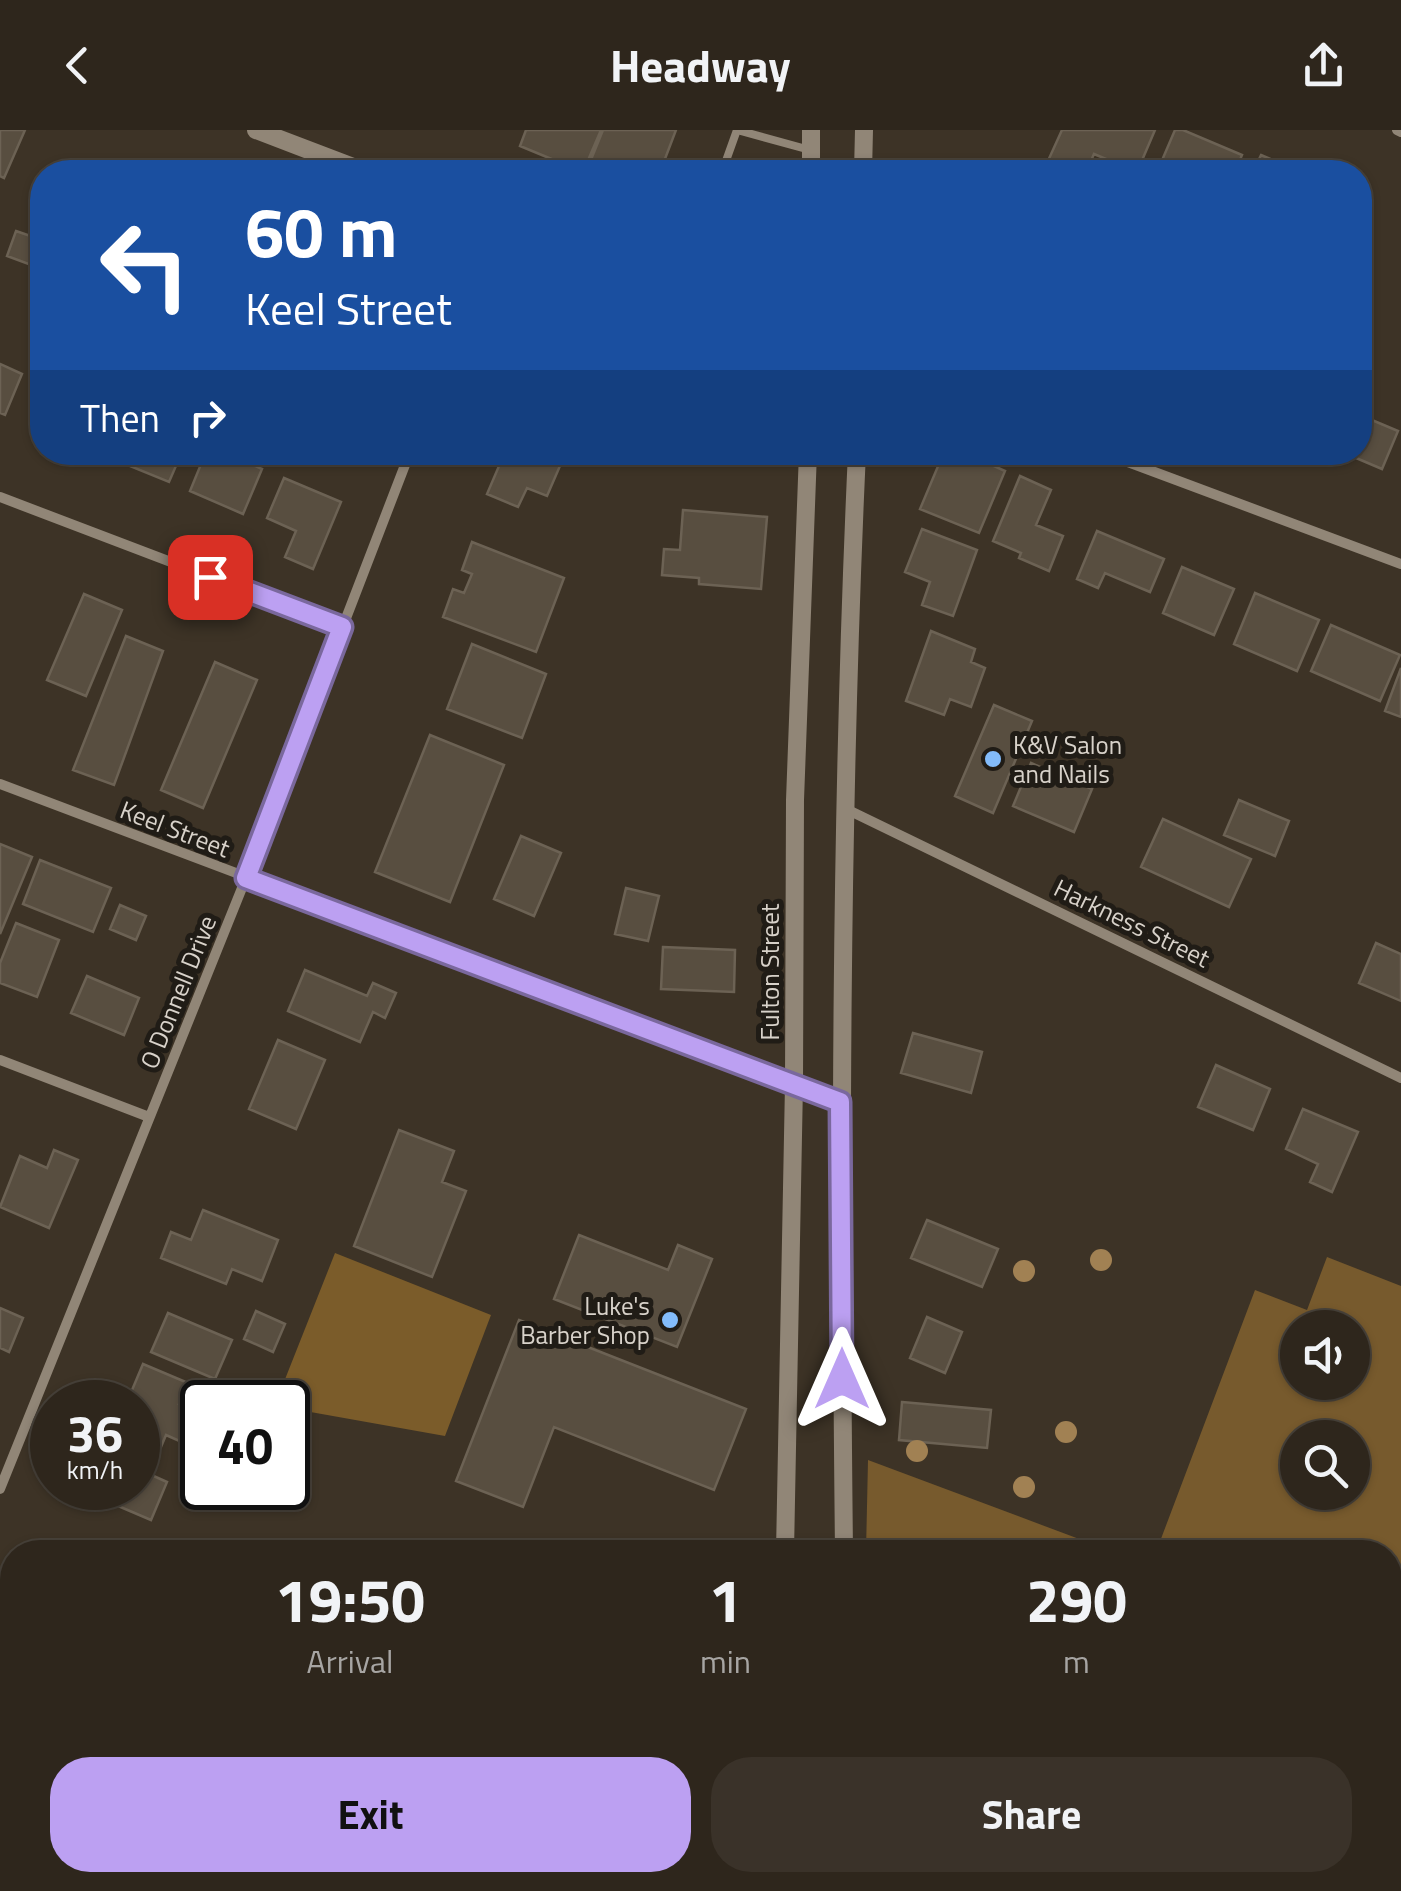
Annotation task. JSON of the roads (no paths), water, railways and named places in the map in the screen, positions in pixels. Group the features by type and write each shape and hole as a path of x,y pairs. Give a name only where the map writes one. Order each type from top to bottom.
{"street":[{"path":"256,130 335,160"},
{"path":"811,130 811,160"},
{"path":"863,160 864,130"},
{"name":"O Donnell Drive","path":"0,1489 246,878 405,465"},
{"name":"Fulton Street","path":"786,1540 796,800 808,465"},
{"path":"844,1540 840,1102 844,808 857,465"},
{"path":"1136,465 1401,564"},
{"path":"0,496 342,627"},
{"name":"Keel Street","path":"0,784 840,1102"},
{"name":"Harkness Street","path":"844,808 1401,1078"},
{"path":"0,1060 149,1117"}],"lane":[{"path":"726,160 737,130 811,150"}],"place":[{"name":"K&V Salon and Nails","path":"993,759"},
{"name":"Luke's Barber Shop","path":"670,1320"}]}
